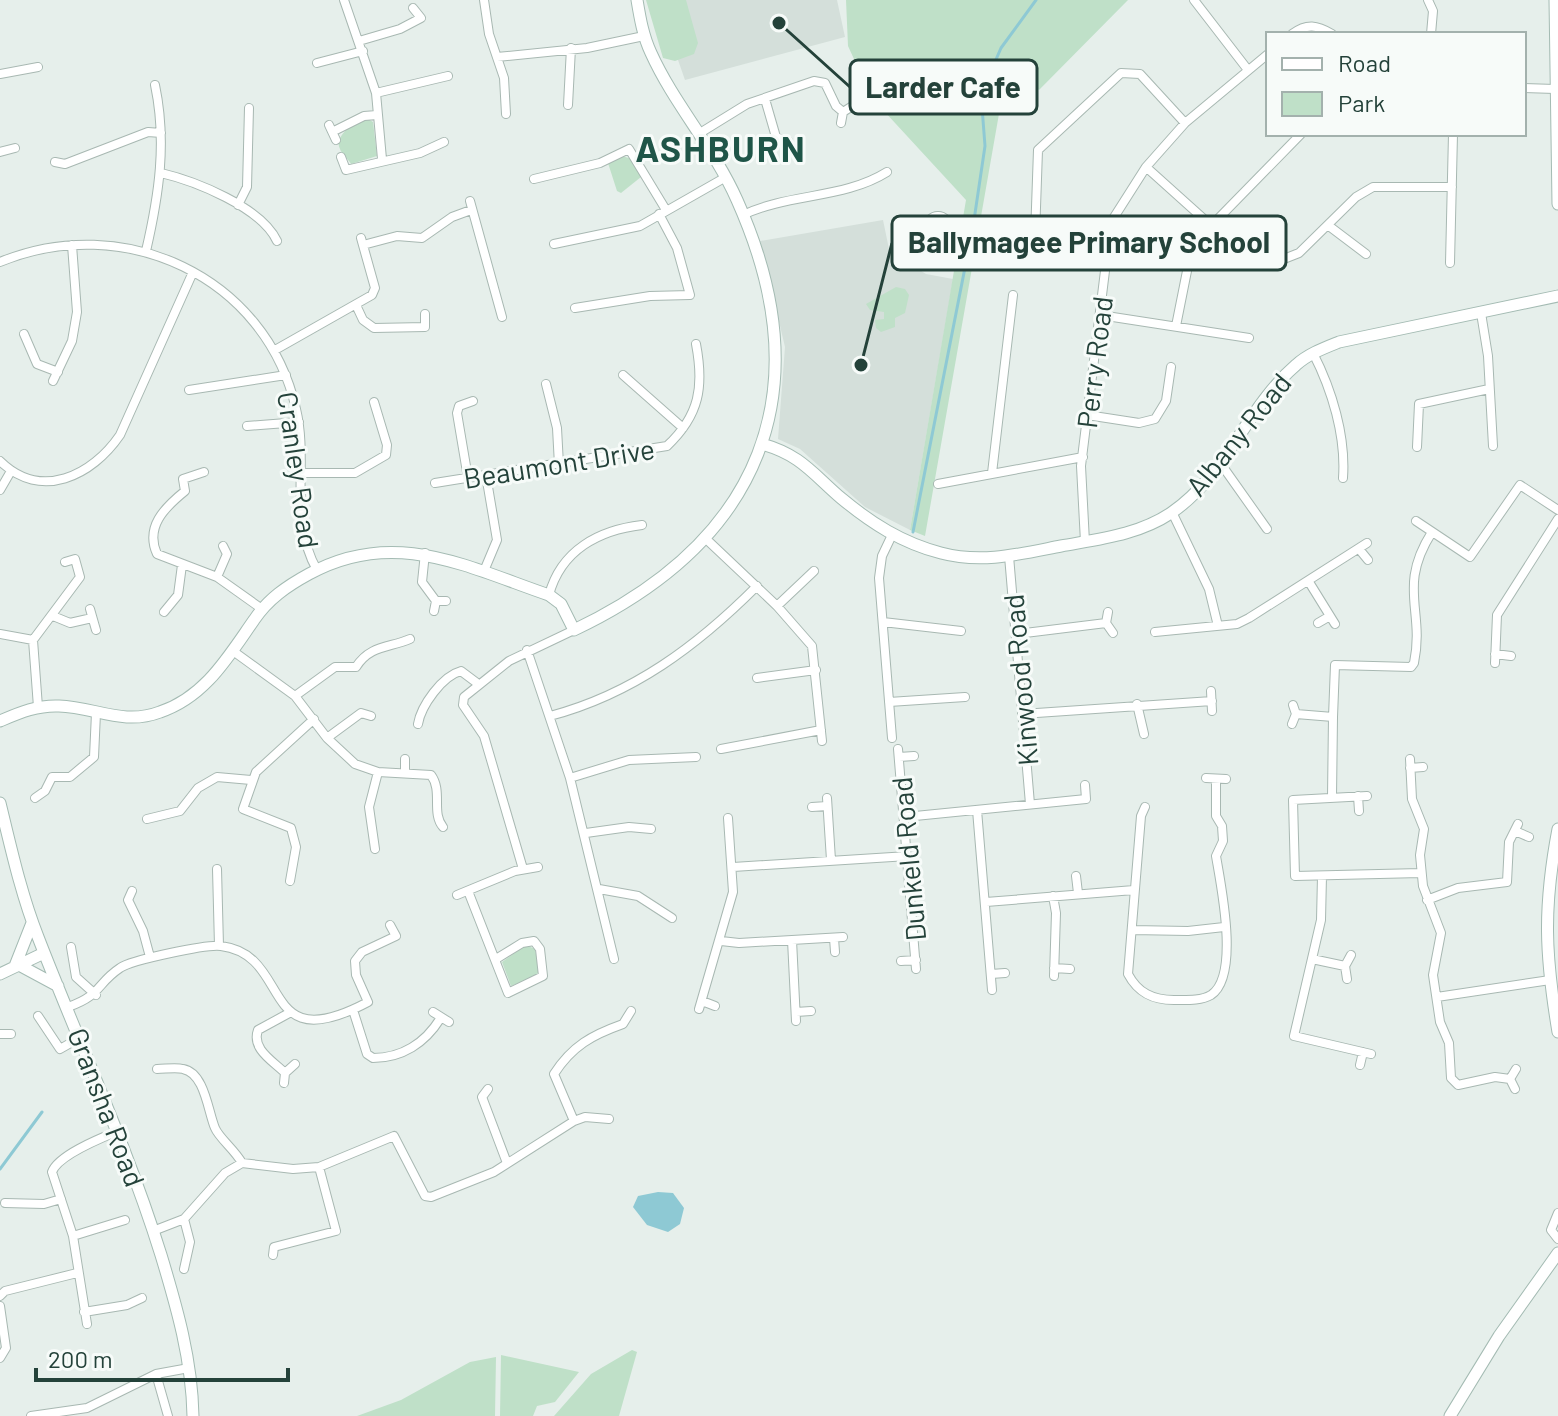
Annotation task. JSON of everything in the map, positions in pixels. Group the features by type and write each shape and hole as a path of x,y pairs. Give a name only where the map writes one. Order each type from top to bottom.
{"street":[{"path":"344,0 376,93 382,159"},
{"path":"484,0 504,78 506,114"},
{"path":"523,869 484,736 463,705 464,697 477,683 527,650 624,606 649,590 704,537 741,489 762,444 771,416 777,379 776,340 763,277 743,215 726,177 662,73 644,36 637,0"},
{"path":"1428,0 1433,13 1431,32"},
{"path":"1197,1 1248,70"},
{"path":"1556,7 1558,204"},
{"path":"359,41 400,29 421,18 413,8"},
{"path":"1296,32 1309,26 1329,32"},
{"path":"497,57 644,36"},
{"path":"568,105 571,48"},
{"path":"317,63 363,51"},
{"name":"Perry Road","path":"1085,542 1083,457 1087,415 1107,240 1119,205 1146,167 1185,123 1266,56"},
{"path":"0,74 38,67"},
{"path":"1035,236 1038,150 1121,73 1140,74 1185,123"},
{"path":"376,93 448,76"},
{"path":"700,133 747,104 820,81 825,83 836,106 843,112"},
{"path":"146,251 161,173 161,133 155,85"},
{"path":"1526,88 1555,89"},
{"path":"765,99 772,138 788,141"},
{"path":"841,123 843,112 854,105"},
{"path":"238,205 247,187 249,108"},
{"path":"333,132 364,116 377,115"},
{"path":"55,162 65,164 148,132 161,133"},
{"path":"1211,226 1299,136"},
{"path":"1450,263 1453,136"},
{"path":"341,157 346,170 382,159 420,153 444,142"},
{"path":"0,152 15,148"},
{"path":"534,179 600,163 629,149 663,212 690,295 650,296 575,308"},
{"path":"1146,167 1211,226 1252,258 1271,264 1299,253 1356,197 1373,187 1452,187"},
{"path":"743,215 768,203 856,187 887,172"},
{"path":"161,173 181,178 238,205 272,230 277,241"},
{"path":"554,244 640,226 726,177"},
{"path":"275,350 372,295 375,288 362,242 397,236 422,238 470,206 498,293 502,317"},
{"path":"1329,226 1366,254"},
{"path":"949,227 1107,240"},
{"name":"Cranley Road","path":"0,262 44,248 72,245 102,244 146,251 193,272 239,305 275,350 286,375 299,422 301,525 317,570"},
{"path":"53,381 72,341 77,312 72,245"},
{"path":"1176,326 1187,271"},
{"path":"0,461 11,471 30,479 52,480 84,471 108,453 120,435 193,272"},
{"name":"Albany Road","path":"762,444 791,453 859,513 892,535 944,554 980,560 1085,542 1146,527 1172,512 1221,464 1282,378 1313,353 1339,342 1558,296"},
{"path":"992,473 1012,300 1001,303"},
{"path":"356,305 363,320 374,328 425,327 425,314"},
{"path":"1481,313 1488,356 1493,446"},
{"path":"1100,315 1249,338"},
{"path":"24,334 37,364 58,372"},
{"path":"30,346 40,342"},
{"name":"Beaumont Drive","path":"435,483 667,446 683,428 702,388 696,344"},
{"path":"1313,353 1329,385 1344,474 1333,469"},
{"path":"1087,415 1139,423 1155,419 1166,401 1171,367"},
{"path":"198,400 193,390 286,375"},
{"path":"623,375 683,428"},
{"path":"546,384 557,428 559,465"},
{"path":"1417,447 1419,404 1489,389"},
{"path":"468,478 457,413 459,406 473,401"},
{"path":"301,473 355,473 386,455 387,445 374,402"},
{"path":"247,426 299,422"},
{"path":"938,484 1083,457"},
{"path":"1221,464 1267,523"},
{"path":"0,490 11,471"},
{"path":"204,472 183,479 185,491 162,512 152,534 157,554 217,577 262,609"},
{"path":"484,571 497,540 486,475"},
{"path":"1416,521 1470,557 1520,485 1558,510"},
{"path":"1172,512 1209,589 1218,626"},
{"path":"1511,656 1495,658 1497,615 1558,519"},
{"path":"549,595 560,567 590,538 604,532 642,525"},
{"path":"1332,797 1335,665 1411,667 1414,663 1412,576 1417,556 1432,532"},
{"path":"892,535 882,556 879,578 892,738"},
{"path":"704,537 807,638 816,670 822,741"},
{"path":"217,577 227,554 223,546"},
{"path":"1163,619 1160,632 1218,626 1249,618 1363,546 1368,560"},
{"path":"0,721 38,707 58,706 133,719 160,712 198,691 233,651 262,609 280,592 317,570 375,553 425,553 549,595 561,604 574,630"},
{"path":"425,553 422,582 435,606 446,601"},
{"name":"Kinwood Road","path":"1009,556 1030,804"},
{"path":"38,707 33,640 80,577 75,559 65,562"},
{"path":"164,612 178,595 182,565"},
{"path":"777,606 814,571"},
{"path":"1309,582 1332,620 1318,623"},
{"path":"550,716 612,695 664,665 704,638 757,586"},
{"path":"1108,612 1106,623 1113,633"},
{"path":"53,616 70,623 91,614 96,630"},
{"path":"945,632 947,620"},
{"path":"883,622 945,632 961,631"},
{"path":"1017,634 1106,623"},
{"path":"0,634 33,640"},
{"path":"295,696 335,667 356,667 364,655 386,643 410,639"},
{"path":"527,650 586,833 614,959"},
{"path":"233,651 295,696 327,738 355,764 378,772 426,773 435,780 438,822 443,827"},
{"path":"757,678 816,670"},
{"path":"418,724 421,706 455,673 467,673 477,683"},
{"path":"948,687 949,698"},
{"path":"1022,714 1137,704 1212,706 1211,691"},
{"path":"889,702 965,697"},
{"path":"1137,704 1144,734"},
{"path":"1292,724 1294,710 1333,717"},
{"path":"35,798 45,791 52,777 70,777 94,757 96,713"},
{"path":"327,738 361,713 371,716"},
{"path":"290,881 296,847 291,828 243,809 251,780 266,760 314,719"},
{"path":"721,749 821,730"},
{"name":"Dunkeld Road","path":"901,961 916,965 899,753 914,756"},
{"path":"570,778 629,760 696,757"},
{"path":"405,759 405,772"},
{"path":"1423,767 1410,764 1412,799 1424,829 1421,873 1427,900 1441,933 1434,963 1440,1022 1449,1043 1453,1082 1458,1085 1495,1077 1510,1079"},
{"path":"375,849 369,807 378,772"},
{"path":"147,819 180,811 198,788 217,777 251,780"},
{"path":"1129,816 1143,812 1128,974 1146,995 1191,1000 1209,997 1219,988 1228,956 1216,856 1223,841 1222,826 1216,816 1216,779"},
{"path":"905,817 1086,799 1085,785"},
{"path":"1359,811 1363,796 1293,800 1291,876 1421,873"},
{"path":"812,807 827,802 831,860"},
{"name":"Gransha Road","path":"0,803 3,827 32,923 118,1131 180,1316 193,1416"},
{"path":"977,810 992,990"},
{"path":"715,1006 700,1005 733,892 729,823 743,827"},
{"path":"586,833 629,827 651,829"},
{"path":"1427,900 1469,886 1507,882 1507,852 1516,828 1529,837"},
{"path":"1558,829 1547,903 1545,950 1558,1032"},
{"path":"733,867 908,856"},
{"path":"457,895 523,869 538,867"},
{"path":"217,869 219,946"},
{"path":"1076,876 1078,893"},
{"path":"1322,876 1321,920 1289,1035 1367,1053 1360,1065"},
{"path":"599,889 638,896 672,918"},
{"path":"986,902 1134,890"},
{"path":"132,891 128,900 150,957"},
{"path":"468,891 508,993 539,979 544,972 534,941 522,943 496,959"},
{"path":"1053,896 1054,972 1070,969"},
{"path":"17,966 32,923"},
{"path":"68,1007 96,995 117,969 150,957 219,946 249,957 291,1012 318,1022 368,1002 356,975 355,961 362,952 396,936 390,925"},
{"path":"1132,930 1188,931 1224,927"},
{"path":"721,941 838,938 835,952"},
{"path":"792,940 796,1016 811,1011"},
{"path":"71,947 76,977 96,995"},
{"path":"0,974 44,953"},
{"path":"1347,979 1345,966 1351,955"},
{"path":"1312,959 1345,966"},
{"path":"17,966 59,987"},
{"path":"991,974 1005,973"},
{"path":"1437,997 1550,980"},
{"path":"353,1010 367,1054 373,1058 418,1044 441,1017"},
{"path":"574,1121 554,1074 567,1053 602,1031 623,1024 631,1011"},
{"path":"285,1073 259,1048 256,1037 258,1030 291,1012"},
{"path":"38,1016 60,1049 81,1037"},
{"path":"0,1034 11,1034"},
{"path":"284,1083 285,1073 295,1064"},
{"path":"157,1069 184,1068 192,1074 210,1105 215,1129 232,1146 242,1163"},
{"path":"1510,1079 1516,1069"},
{"path":"1510,1079 1515,1089"},
{"path":"488,1089 482,1097 507,1163"},
{"path":"153,1231 184,1219 225,1173 242,1163 293,1169 319,1167 394,1136 425,1196 431,1197 473,1183 574,1121 585,1117 609,1119"},
{"path":"87,1324 73,1236 52,1172 54,1165 118,1131"},
{"path":"273,1255 274,1247 336,1231 319,1167"},
{"path":"5,1203 44,1204 61,1199"},
{"path":"1558,1213 1551,1230 1558,1239"},
{"path":"184,1219 190,1242 184,1269"},
{"path":"73,1236 125,1220"},
{"path":"1450,1416 1499,1336 1558,1253"},
{"path":"0,1295 77,1273"},
{"path":"84,1312 127,1305 142,1298"},
{"path":"0,1306 6,1348 0,1358"},
{"path":"31,1416 88,1412 156,1374 189,1368"},
{"path":"156,1374 168,1416"}],"shaded area":[{"path":"657,0 837,0 845,37 685,80"},
{"path":"883,220 889,249 896,255 926,274 953,279 910,530 865,507 800,449 778,439 785,347 760,241"}],"green space":[{"path":"646,0 686,0 698,43 694,54 675,61 663,58"},
{"path":"846,0 1128,0 1039,90 1022,74 1003,91 925,536 910,530 966,200 872,98 848,46"},
{"path":"368,119 373,122 377,156 351,164 341,151 340,139 352,126"},
{"path":"622,156 632,159 641,177 621,193 617,191 608,163"},
{"path":"896,287 905,289 909,295 905,313 895,318 895,327 881,332 876,328 875,320 884,319 884,312 870,310 866,304"},
{"path":"526,945 535,949 539,971 536,976 511,986 502,962"},
{"path":"632,1350 637,1352 619,1416 554,1416 591,1374"},
{"path":"501,1355 579,1372 555,1402 537,1406 533,1416 500,1416"},
{"path":"496,1357 495,1416 357,1416 401,1400 470,1362"}],"water":[{"path":"673,1193 684,1208 680,1224 668,1232 647,1225 633,1207 638,1196"}],"waterway":[{"path":"973,227 985,146 981,94 1001,48 1036,0"},
{"path":"913,532 972,232"},
{"path":"0,1169 42,1112"}],"place":[{"name":"Larder Cafe","path":"779,23"},
{"name":"Ballymagee Primary School","path":"861,365"}],"district":[{"name":"ASHBURN","path":"721,147"}]}
